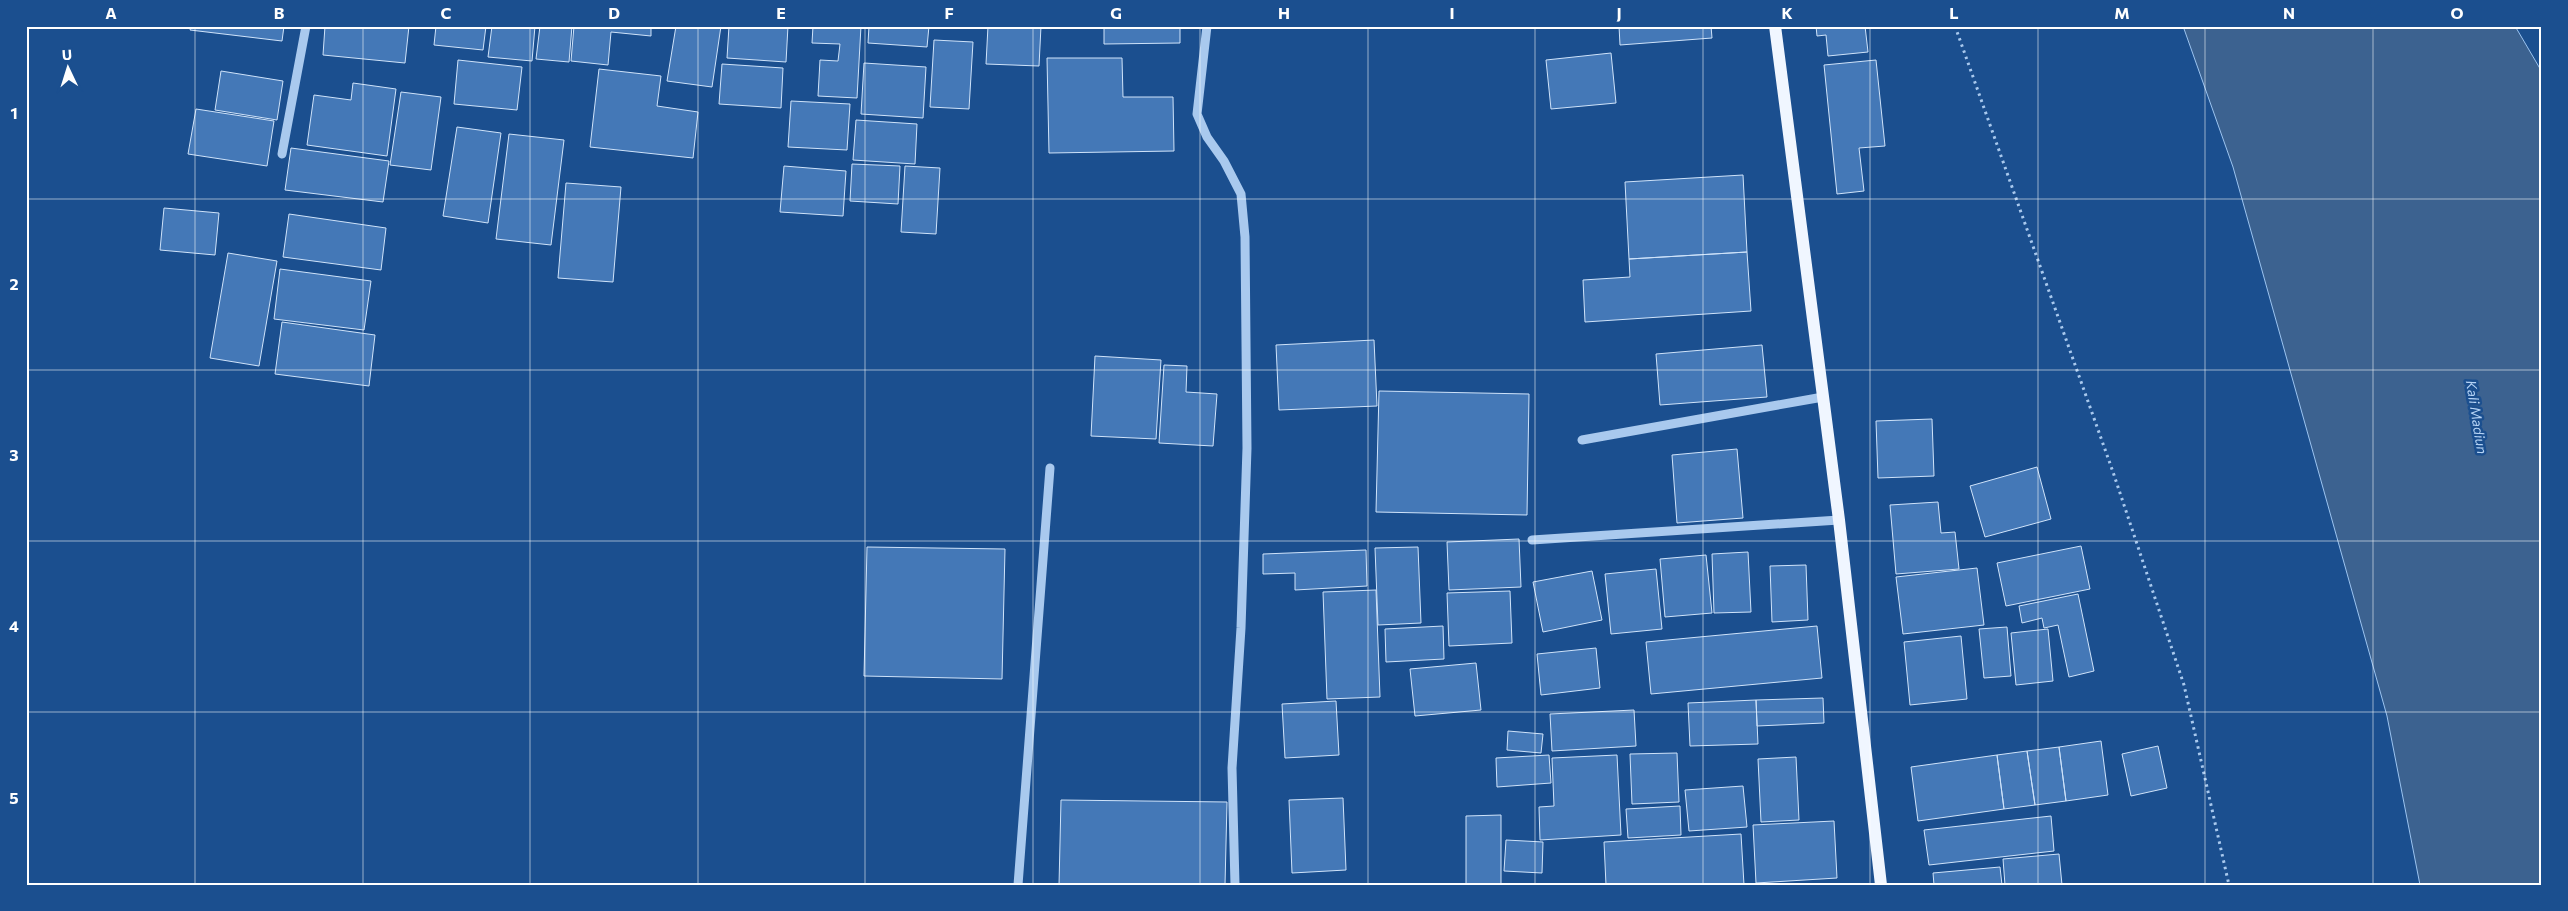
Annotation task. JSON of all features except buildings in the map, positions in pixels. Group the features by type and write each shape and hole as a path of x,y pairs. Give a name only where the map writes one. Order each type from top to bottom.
{"main road":[{"path":"1776,26 1839,520 1880,885"}],"street":[{"path":"282,154 306,26"},
{"path":"1207,26 1197,114 1206,137 1224,161 1241,194 1245,237 1247,448 1241,628 1232,768 1235,885"},
{"path":"1582,440 1823,397"},
{"path":"1018,885 1050,468"},
{"path":"1532,540 1839,520"}],"path":[{"path":"1955,26 2114,472 2184,685 2229,885"}],"water":[{"name":"Kali Madiun","path":"2183,26 2515,26 2542,72 2542,885 2420,885 2387,716 2233,167"}]}
